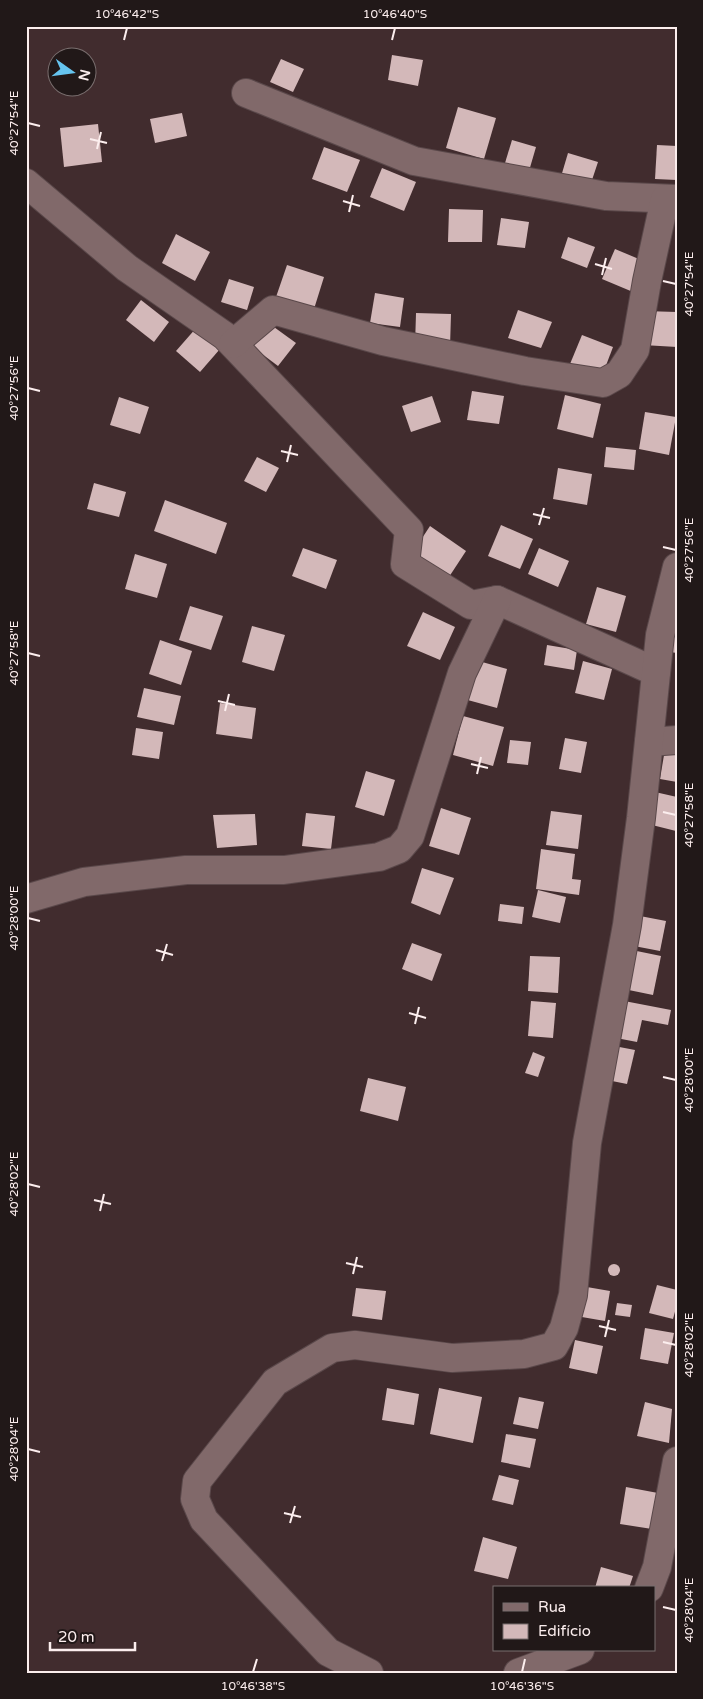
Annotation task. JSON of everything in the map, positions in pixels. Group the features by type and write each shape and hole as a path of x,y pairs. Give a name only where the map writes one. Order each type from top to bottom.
{"street":[{"path":"233,344 274,310 383,341 525,371 603,383 619,374 635,350 647,281 671,199 606,196 414,161 246,93"},
{"path":"26,183 127,268 226,336 409,530 405,564 471,605 497,600 656,672"},
{"path":"368,1673 328,1652 204,1520 195,1499 197,1481 275,1382 332,1348 355,1345 452,1358 524,1354 554,1346 564,1328 572,1294 587,1143 627,925 641,818 660,635 677,567"},
{"path":"26,899 84,882 186,870 284,870 379,857 399,849 410,836 462,673 497,600"},
{"path":"649,742 677,740"},
{"path":"650,1586 657,1567 677,1461"},
{"path":"518,1673 575,1652"}],"building":[{"path":"392,55 423,60 418,86 388,80"},
{"path":"281,59 304,69 293,92 270,82"},
{"path":"458,107 496,118 484,159 446,148"},
{"path":"182,113 187,136 155,143 150,119"},
{"path":"98,124 102,162 64,167 60,128"},
{"path":"512,140 536,147 529,171 505,163"},
{"path":"657,145 677,146 677,180 655,179"},
{"path":"324,147 360,160 347,192 312,179"},
{"path":"568,153 598,162 589,189 560,180"},
{"path":"382,168 416,182 404,211 370,197"},
{"path":"449,209 483,210 482,242 448,242"},
{"path":"501,218 529,222 525,248 497,245"},
{"path":"176,234 210,252 195,281 162,263"},
{"path":"568,237 595,247 587,268 561,258"},
{"path":"615,249 646,262 633,292 602,279"},
{"path":"287,265 324,277 314,309 276,297"},
{"path":"229,279 254,287 247,310 221,302"},
{"path":"375,293 404,298 400,327 370,323"},
{"path":"141,300 169,322 154,342 126,320"},
{"path":"518,310 552,322 541,348 508,338"},
{"path":"644,311 677,312 677,347 643,345"},
{"path":"416,313 451,314 450,347 415,345"},
{"path":"267,322 296,343 278,366 250,345"},
{"path":"197,327 220,349 200,372 176,351"},
{"path":"582,335 613,347 602,376 570,364"},
{"path":"472,391 504,396 499,424 467,420"},
{"path":"565,395 601,404 593,438 557,429"},
{"path":"432,396 441,422 411,432 402,406"},
{"path":"119,397 149,407 140,434 110,425"},
{"path":"645,412 676,417 669,455 639,449"},
{"path":"606,447 636,450 634,470 604,467"},
{"path":"257,457 279,468 266,492 244,481"},
{"path":"558,468 592,474 587,505 553,499"},
{"path":"94,483 126,492 119,517 87,509"},
{"path":"165,500 227,523 216,554 154,531"},
{"path":"501,525 533,539 520,569 488,556"},
{"path":"430,526 466,551 447,580 411,555"},
{"path":"303,548 337,560 326,589 292,576"},
{"path":"539,548 569,561 558,587 528,574"},
{"path":"135,554 167,564 157,598 125,589"},
{"path":"597,587 626,596 616,632 586,624"},
{"path":"190,606 223,616 211,650 179,640"},
{"path":"423,612 455,627 440,660 407,646"},
{"path":"677,616 677,653 670,652"},
{"path":"252,626 285,635 274,671 242,662"},
{"path":"160,640 192,651 181,685 149,674"},
{"path":"547,645 577,650 574,670 544,665"},
{"path":"475,660 507,669 497,708 464,699"},
{"path":"583,661 612,669 604,700 575,693"},
{"path":"144,688 181,696 174,725 137,717"},
{"path":"220,703 256,708 252,739 216,734"},
{"path":"463,716 504,727 493,766 453,755"},
{"path":"136,728 163,732 159,759 132,755"},
{"path":"565,738 587,742 581,773 559,769"},
{"path":"510,740 531,742 528,765 507,763"},
{"path":"665,749 677,750 677,782 660,779"},
{"path":"366,771 395,780 384,816 355,807"},
{"path":"655,792 677,797 676,831 648,824"},
{"path":"441,808 471,818 459,855 429,846"},
{"path":"551,811 582,815 578,849 546,845"},
{"path":"306,813 335,816 331,849 302,846"},
{"path":"255,814 257,845 217,848 213,815"},
{"path":"541,849 575,854 572,879 581,880 579,895 536,889"},
{"path":"422,868 454,878 440,915 411,903"},
{"path":"538,890 566,897 560,923 532,917"},
{"path":"500,904 524,907 522,924 498,921"},
{"path":"640,916 666,921 660,951 634,946"},
{"path":"412,943 442,954 432,981 402,969"},
{"path":"627,949 661,956 653,995 619,988"},
{"path":"530,956 560,957 558,993 528,991"},
{"path":"619,1000 671,1010 668,1025 642,1020 637,1042 611,1037"},
{"path":"531,1001 556,1003 553,1038 528,1036"},
{"path":"609,1045 635,1050 627,1084 602,1079"},
{"path":"533,1052 545,1057 538,1077 525,1073"},
{"path":"368,1078 406,1087 398,1121 360,1111"},
{"path":"614,1264 620,1270 614,1276 608,1270"},
{"path":"657,1285 677,1290 677,1304 673,1319 649,1313"},
{"path":"581,1286 610,1291 605,1321 576,1316"},
{"path":"356,1288 386,1291 382,1320 352,1316"},
{"path":"617,1303 632,1305 630,1317 615,1315"},
{"path":"645,1328 674,1333 668,1364 640,1359"},
{"path":"575,1340 603,1346 597,1374 569,1368"},
{"path":"387,1388 419,1394 414,1425 382,1420"},
{"path":"439,1388 482,1397 473,1443 430,1434"},
{"path":"519,1397 544,1402 538,1429 513,1424"},
{"path":"645,1402 672,1409 669,1443 637,1436"},
{"path":"506,1434 536,1439 530,1468 501,1462"},
{"path":"499,1475 519,1480 513,1505 492,1500"},
{"path":"626,1487 658,1493 652,1529 620,1524"},
{"path":"483,1537 517,1547 508,1579 474,1571"},
{"path":"601,1567 633,1576 630,1586 596,1586"}]}
